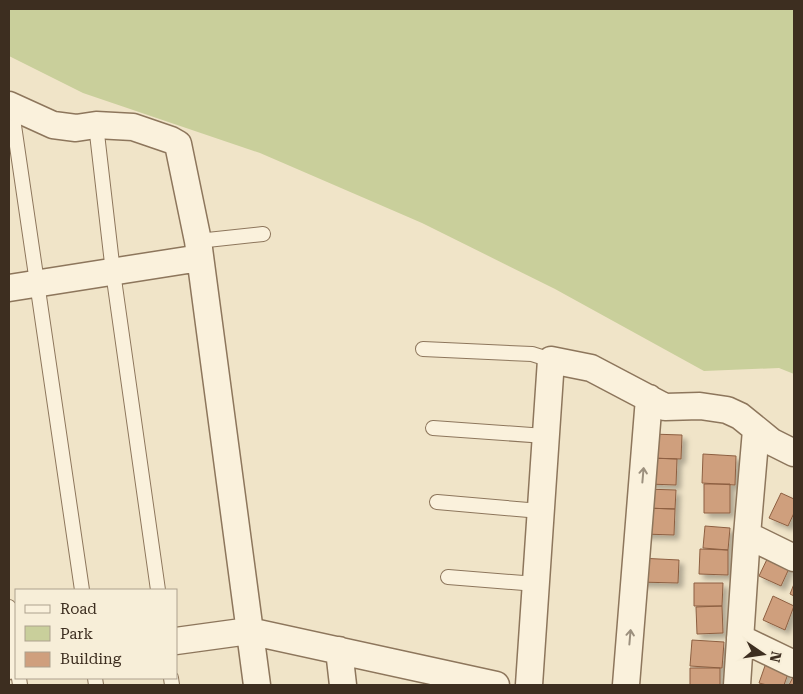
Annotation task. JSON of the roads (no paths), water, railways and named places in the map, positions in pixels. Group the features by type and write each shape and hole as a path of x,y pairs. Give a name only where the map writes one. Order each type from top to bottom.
{"street":[{"path":"10,105 52,125 76,128 96,125 133,127 178,144 199,250 257,685"},
{"path":"9,288 113,272 199,250"},
{"path":"529,685 551,360 591,368 665,407 700,406 727,410 740,416 772,442 794,453"},
{"path":"626,685 649,398"},
{"path":"738,685 747,535 756,430"},
{"path":"747,535 794,558"},
{"path":"178,642 249,631 339,650 423,676 496,685"},
{"path":"740,638 794,664"},
{"path":"339,650 343,685"}],"lane":[{"path":"10,105 82,589"},
{"path":"96,125 113,272 158,589"},
{"path":"199,250 263,234"},
{"path":"423,349 532,354 551,360"},
{"path":"433,428 545,436"},
{"path":"437,502 540,511"},
{"path":"448,577 536,584"},
{"path":"9,607 15,651"}]}
